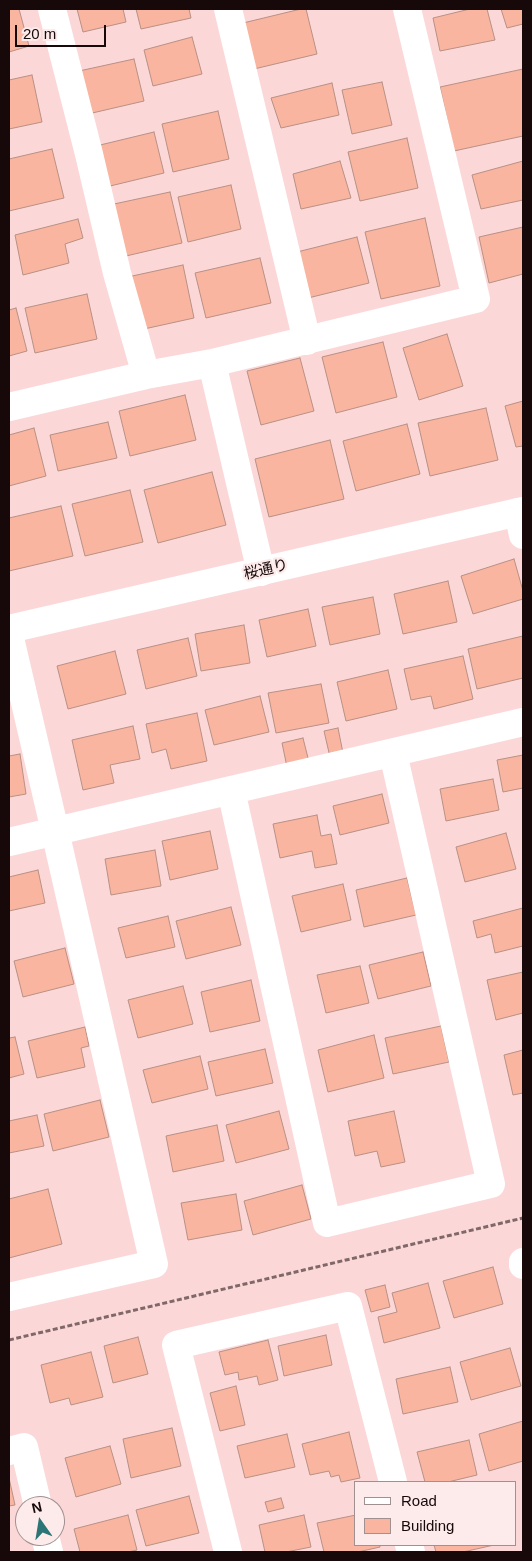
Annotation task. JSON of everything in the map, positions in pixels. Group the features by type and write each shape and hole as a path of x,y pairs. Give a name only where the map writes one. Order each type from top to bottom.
{"street":[{"path":"52,9 90,154 117,273 146,375"},
{"path":"228,9 307,341"},
{"path":"9,407 146,375 212,363 476,299 407,9"},
{"path":"212,363 260,572"},
{"name":"桜通り","path":"9,629 260,572 522,519"},
{"path":"9,634 154,1264 9,1297"},
{"path":"9,842 523,722"},
{"path":"231,790 327,1223 346,1219 491,1184 392,752"},
{"path":"228,1552 176,1345 348,1306 393,1481"},
{"path":"9,1451 24,1447 36,1496"}],"path":[{"path":"9,1340 523,1218"}],"building":[{"path":"9,9 19,9 29,46 9,52"},
{"path":"77,9 123,9 126,22 83,32"},
{"path":"136,9 189,9 191,18 141,29"},
{"path":"306,9 317,54 254,69 243,23"},
{"path":"470,9 487,9 495,40 440,51 433,18"},
{"path":"501,9 523,9 523,24 507,28"},
{"path":"192,37 202,74 153,86 144,50"},
{"path":"134,59 144,101 88,114 79,71"},
{"path":"523,69 523,136 454,151 440,87"},
{"path":"32,75 42,122 9,129 9,80"},
{"path":"382,82 392,125 352,134 342,90"},
{"path":"332,83 339,115 281,128 271,98"},
{"path":"218,111 229,159 173,172 162,124"},
{"path":"154,132 164,173 106,187 96,146"},
{"path":"407,138 418,188 360,201 348,152"},
{"path":"52,149 64,198 9,211 9,159"},
{"path":"340,161 351,198 301,209 293,174"},
{"path":"523,161 523,200 481,209 472,175"},
{"path":"231,185 241,229 188,242 178,197"},
{"path":"170,192 182,243 126,256 114,204"},
{"path":"425,218 440,286 381,299 365,232"},
{"path":"78,219 83,238 65,244 69,263 23,275 15,235"},
{"path":"523,227 523,274 489,283 479,237"},
{"path":"357,237 369,283 308,298 297,252"},
{"path":"260,258 271,303 206,318 195,273"},
{"path":"183,265 194,318 135,331 123,278"},
{"path":"87,294 97,339 35,353 25,308"},
{"path":"16,308 27,351 9,356 9,310"},
{"path":"447,334 463,386 419,400 403,348"},
{"path":"383,342 397,397 336,413 322,357"},
{"path":"300,358 314,411 261,425 247,371"},
{"path":"185,395 196,440 130,456 119,411"},
{"path":"523,401 523,446 516,447 505,406"},
{"path":"486,408 498,460 430,476 418,423"},
{"path":"108,422 117,458 58,471 50,435"},
{"path":"407,424 420,474 356,491 343,441"},
{"path":"34,428 46,476 9,486 9,435"},
{"path":"330,440 344,499 269,517 255,459"},
{"path":"212,472 226,525 158,543 144,490"},
{"path":"130,490 143,542 85,556 72,504"},
{"path":"61,506 73,556 9,571 9,518"},
{"path":"514,559 523,591 523,599 473,614 461,576"},
{"path":"448,581 457,622 403,634 394,594"},
{"path":"373,597 380,634 330,645 322,607"},
{"path":"308,609 316,646 267,657 259,620"},
{"path":"244,625 250,663 201,671 195,634"},
{"path":"523,636 523,678 477,689 468,649"},
{"path":"188,638 197,676 146,689 137,650"},
{"path":"115,651 126,694 68,709 57,666"},
{"path":"463,656 473,699 434,709 431,696 411,700 404,669"},
{"path":"388,670 397,709 346,721 337,682"},
{"path":"321,684 329,723 276,733 268,693"},
{"path":"260,696 269,732 214,745 205,710"},
{"path":"197,713 207,761 171,769 166,749 152,753 146,724"},
{"path":"133,726 140,759 110,765 114,783 83,790 72,740"},
{"path":"338,728 343,753 330,757 324,731"},
{"path":"303,738 309,762 287,767 282,743"},
{"path":"20,754 26,794 9,797 9,756"},
{"path":"523,755 523,788 503,792 497,760"},
{"path":"493,779 499,810 446,821 440,789"},
{"path":"382,794 389,823 340,835 333,806"},
{"path":"317,815 321,836 331,834 337,864 315,868 312,851 280,858 273,824"},
{"path":"210,831 218,869 170,880 162,841"},
{"path":"506,833 516,869 465,882 456,847"},
{"path":"155,850 161,886 111,895 105,859"},
{"path":"38,870 45,903 9,911 9,877"},
{"path":"407,878 416,915 364,927 356,890"},
{"path":"343,884 351,920 301,932 292,896"},
{"path":"231,907 241,945 186,959 176,921"},
{"path":"523,908 523,946 495,953 491,934 477,938 473,921"},
{"path":"168,916 175,947 126,958 118,928"},
{"path":"65,948 74,984 23,997 14,961"},
{"path":"423,952 431,986 378,999 369,965"},
{"path":"360,966 369,1003 326,1013 317,975"},
{"path":"523,972 523,1013 496,1020 487,980"},
{"path":"251,980 260,1021 210,1032 201,992"},
{"path":"183,986 193,1024 138,1038 128,1000"},
{"path":"441,1026 449,1062 393,1074 385,1038"},
{"path":"85,1027 89,1046 81,1048 85,1067 37,1078 28,1041"},
{"path":"374,1035 384,1078 328,1092 318,1050"},
{"path":"15,1037 24,1074 9,1078 9,1038"},
{"path":"265,1049 273,1083 216,1096 208,1062"},
{"path":"523,1050 523,1093 513,1095 504,1055"},
{"path":"200,1056 208,1089 152,1103 143,1070"},
{"path":"100,1100 109,1137 53,1151 44,1114"},
{"path":"279,1111 289,1149 236,1163 226,1125"},
{"path":"394,1111 405,1162 381,1167 377,1151 355,1156 348,1121"},
{"path":"37,1115 44,1146 9,1153 9,1121"},
{"path":"217,1125 224,1161 173,1172 166,1136"},
{"path":"302,1185 311,1219 253,1235 244,1201"},
{"path":"48,1189 62,1244 9,1258 9,1199"},
{"path":"236,1194 242,1230 188,1240 181,1203"},
{"path":"493,1267 503,1304 454,1318 443,1281"},
{"path":"428,1283 440,1328 384,1343 378,1317 397,1312 392,1293"},
{"path":"385,1285 390,1307 371,1312 365,1290"},
{"path":"326,1335 332,1365 284,1376 278,1346"},
{"path":"138,1337 148,1374 113,1383 104,1346"},
{"path":"268,1340 278,1380 259,1385 257,1376 239,1380 238,1372 225,1375 219,1352"},
{"path":"510,1348 521,1386 471,1400 460,1362"},
{"path":"91,1352 103,1397 71,1405 69,1398 50,1403 41,1365"},
{"path":"450,1367 458,1402 403,1414 396,1379"},
{"path":"236,1386 245,1425 220,1431 210,1393"},
{"path":"523,1421 523,1461 489,1471 479,1434"},
{"path":"172,1428 181,1466 131,1478 123,1439"},
{"path":"349,1432 360,1478 341,1482 339,1475 331,1477 329,1471 310,1475 302,1444"},
{"path":"287,1434 295,1467 245,1478 237,1446"},
{"path":"469,1440 477,1475 452,1481 425,1481 417,1452"},
{"path":"110,1446 121,1484 76,1497 65,1458"},
{"path":"9,1478 15,1505 9,1506"},
{"path":"189,1496 199,1533 146,1546 136,1510"},
{"path":"281,1498 284,1508 268,1512 265,1502"},
{"path":"128,1515 137,1550 128,1552 80,1552 74,1529"},
{"path":"304,1515 311,1547 286,1552 265,1552 259,1525"},
{"path":"354,1515 354,1546 380,1547 358,1552 324,1552 317,1523"},
{"path":"434,1546 490,1546 463,1552 436,1552"}]}
